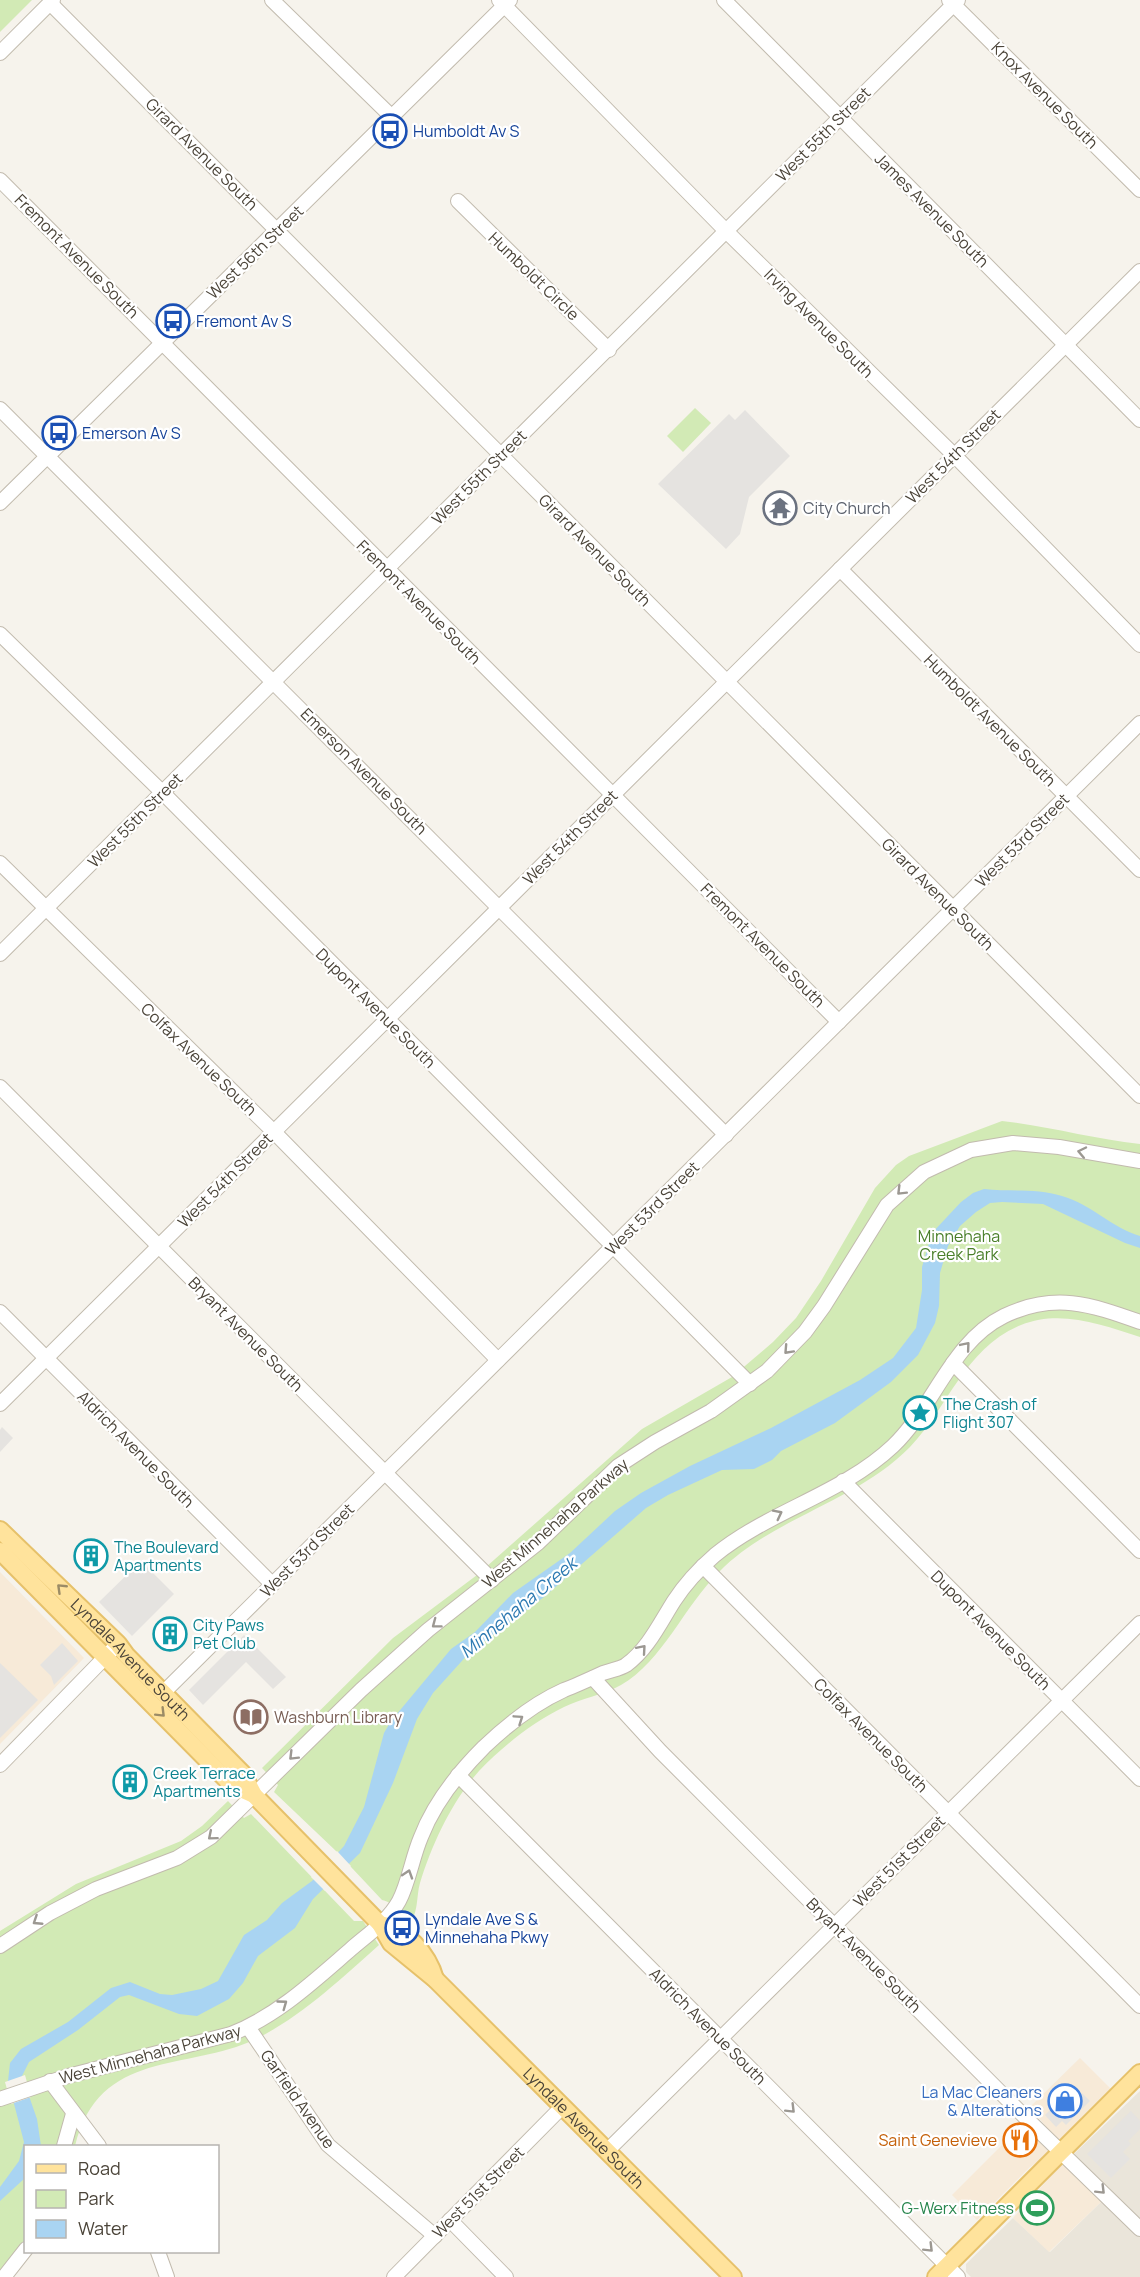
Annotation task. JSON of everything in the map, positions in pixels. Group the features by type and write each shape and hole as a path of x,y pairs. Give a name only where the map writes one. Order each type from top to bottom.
{"main road":[{"name":"Lyndale Avenue South","path":"0,1530 118,1644 126,1655 243,1774 254,1796 380,1924 400,1931 428,1959 435,1979 733,2277"},
{"name":"Lyndale Avenue South","path":"0,1551 232,1785 254,1796"},
{"path":"947,2273 1061,2152 1140,2073"}],"street":[{"path":"272,0 392,117"},
{"name":"James Avenue South","path":"724,0 1140,420"},
{"path":"0,52 52,2"},
{"name":"Girard Avenue South","path":"52,2 500,456 728,681 1140,1096"},
{"name":"West 56th Street","path":"0,503 161,341 392,117 505,2"},
{"name":"Irving Avenue South","path":"505,2 726,231 954,456 1140,645"},
{"name":"West 55th Street","path":"0,954 609,350 954,2"},
{"name":"Knox Avenue South","path":"954,2 1140,190"},
{"name":"Fremont Avenue South","path":"0,180 386,570 839,1022"},
{"name":"Humboldt Circle","path":"458,201 609,350"},
{"name":"West 54th Street","path":"0,1404 1140,271"},
{"name":"Emerson Avenue South","path":"0,409 726,1134"},
{"name":"Humboldt Avenue South","path":"840,569 1140,870"},
{"name":"Dupont Avenue South","path":"0,634 162,792 750,1384"},
{"name":"West 53rd Street","path":"164,1693 1140,723"},
{"name":"Colfax Avenue South","path":"0,862 45,909 274,1132 498,1360"},
{"name":"Bryant Avenue South","path":"0,1087 492,1580"},
{"name":"West Minnehaha Parkway","path":"0,1946 50,1914 96,1889 169,1861 211,1837 361,1690 428,1630 538,1543 628,1458 711,1411 767,1371 805,1332 836,1288 874,1223 887,1205 907,1185 940,1163 971,1150 1013,1143 1052,1146 1140,1161"},
{"name":"West Minnehaha Parkway","path":"3,2098 50,2081 200,2043 248,2027 313,1982 380,1924 398,1904 422,1834 449,1786 507,1727 559,1692 624,1667 640,1652 681,1591 703,1566 765,1521 843,1481 887,1451 907,1432 953,1364 982,1329 1021,1308 1066,1301 1088,1304 1140,1322"},
{"name":"Aldrich Avenue South","path":"0,1312 272,1584"},
{"path":"953,1364 1140,1551"},
{"name":"Dupont Avenue South","path":"843,1481 1140,1779"},
{"name":"Colfax Avenue South","path":"703,1566 1140,2006"},
{"name":"West 51st Street","path":"607,2151 1140,1623"},
{"path":"0,1765 118,1644"},
{"name":"Bryant Avenue South","path":"593,1678 602,1691 660,1751 1140,2229"},
{"name":"Aldrich Avenue South","path":"458,1775 720,2038 947,2273"},
{"name":"Garfield Avenue","path":"248,2027 328,2145 435,2236"},
{"path":"50,2081 98,2145"},
{"name":"West 51st Street","path":"394,2277 562,2107"},
{"path":"64,2145 73,2114"},
{"path":"450,2220 506,2277"},
{"path":"4,2277 24,2252"},
{"path":"158,2253 166,2277"}],"shaded area":[{"path":"745,410 790,456 749,497 740,534 726,549 658,484 729,414 735,420"},
{"path":"2,1427 13,1438 0,1452 0,1430"},
{"path":"141,1561 174,1594 132,1636 99,1602"},
{"path":"0,1572 84,1658 0,1744"},
{"path":"244,1635 286,1677 273,1689 246,1662 203,1705 189,1690"},
{"path":"62,1643 78,1661 54,1685 51,1676 40,1665"},
{"path":"0,1663 38,1700 0,1738"},
{"path":"1080,2058 1111,2089 1080,2119 1064,2139 1057,2140 1030,2107"},
{"path":"1140,2091 1140,2218 1074,2154"},
{"path":"1082,2093 1090,2101 1066,2125 1062,2121 1056,2127 1045,2115 1055,2105 1063,2113"},
{"path":"1131,2111 1140,2121 1140,2129 1128,2141 1131,2144 1123,2152 1130,2159 1111,2178 1087,2154"},
{"path":"1023,2124 1050,2150 1048,2155 1030,2167 977,2220 952,2195"},
{"path":"1062,2164 1067,2164 1104,2199 1049,2252 1013,2218"},
{"path":"1104,2199 1140,2234 1140,2277 971,2277 966,2272 966,2264 1013,2218 1050,2252"}],"green space":[{"path":"0,0 32,0 0,32"},
{"path":"695,408 711,423 683,452 667,436"},
{"name":"Minnehaha Creek Park","path":"1002,1121 1140,1144 1140,1337 1081,1320 1051,1318 1021,1325 1002,1335 972,1363 924,1431 889,1466 741,1552 707,1585 661,1648 636,1675 621,1685 552,1713 519,1735 488,1762 460,1796 437,1838 419,1888 416,1911 408,1925 395,1907 382,1900 336,1851 274,1792 278,1785 262,1768 393,1638 477,1575 642,1429 732,1377 773,1342 796,1318 821,1281 875,1188 896,1165 909,1156"},
{"path":"228,1801 244,1818 251,1814 354,1921 363,1921 379,1945 337,1983 292,2018 260,2037 233,2048 151,2068 126,2077 105,2092 87,2114 75,2145 24,2145 24,2253 32,2253 13,2277 0,2277 0,1931 76,1884 181,1841 202,1826"}],"water":[{"name":"Minnehaha Creek","path":"984,1189 1043,1192 1073,1200 1120,1228 1140,1236 1140,1248 1043,1204 990,1203 976,1212 960,1226 948,1246 940,1273 939,1306 935,1323 918,1355 891,1382 835,1423 781,1451 772,1460 754,1469 722,1470 646,1508 544,1597 470,1652 433,1693 417,1719 393,1783 360,1853 313,1899 295,1928 258,1956 243,1983 229,1999 197,2016 179,2014 129,1995 120,1997 78,2030 29,2062 22,2076 37,2119 41,2145 24,2145 24,2179 0,2201 0,2187 19,2161 24,2142 8,2081 10,2063 21,2049 68,2022 111,1988 130,1982 160,1994 172,1995 201,1989 218,1981 244,1935 267,1920 282,1903 312,1881 344,1846 364,1807 384,1733 391,1721 451,1649 475,1632 513,1593 570,1553 615,1511 641,1493 690,1466 771,1428 860,1380 893,1358 916,1328 922,1290 922,1267 932,1233 961,1202 973,1193"}],"pier":[{"path":"337,1851 351,1866 325,1891 311,1877"},
{"path":"25,2075 31,2097 11,2104 5,2082"}],"place":[{"name":"Humboldt Av S","path":"390,131"},
{"name":"Fremont Av S","path":"173,321"},
{"name":"Emerson Av S","path":"59,433"},
{"name":"City Church","path":"780,508"},
{"name":"The Crash of Flight 307","path":"920,1413"},
{"name":"The Boulevard Apartments","path":"91,1556"},
{"name":"City Paws Pet Club","path":"170,1634"},
{"name":"Washburn Library","path":"251,1717"},
{"name":"Creek Terrace Apartments","path":"130,1782"},
{"name":"Lyndale Ave S & Minnehaha Pkwy","path":"402,1928"},
{"name":"La Mac Cleaners & Alterations","path":"1065,2101"},
{"name":"Saint Genevieve","path":"1020,2140"},
{"name":"G-Werx Fitness","path":"1037,2208"}]}
